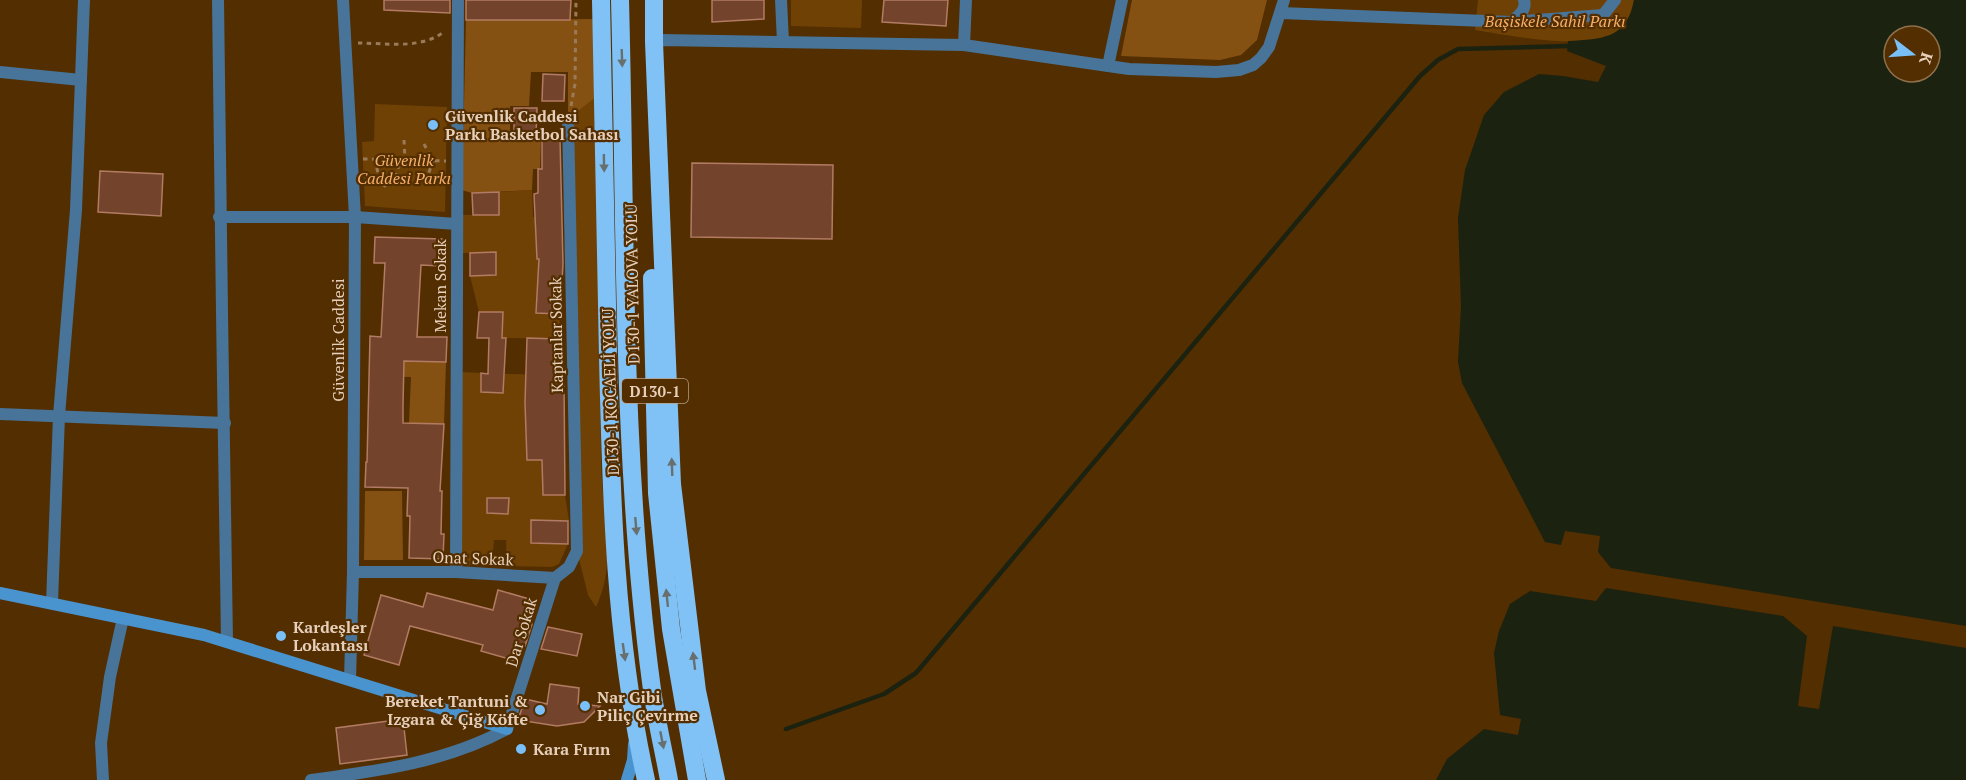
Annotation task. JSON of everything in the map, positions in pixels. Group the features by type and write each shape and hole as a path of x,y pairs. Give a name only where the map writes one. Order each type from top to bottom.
{"highway":[{"path":"601,0 611,489 623,644 636,734 646,780"},
{"name":"D130-1 KOCAELİ YOLU","path":"620,0 630,452 645,633 669,780"},
{"name":"D130-1 YALOVA YOLU","path":"645,0 657,493 671,629 696,780"},
{"path":"654,0 672,484 698,691 716,780"},
{"path":"609,385 630,452"}],"street":[{"path":"52,603 59,416 76,210 84,0"},
{"path":"218,0 219,217 225,423 227,641"},
{"name":"Güvenlik Caddesi","path":"343,0 355,217 353,572 350,680"},
{"name":"Mekan Sokak","path":"456,573 458,0"},
{"path":"781,0 783,42"},
{"path":"964,45 966,0"},
{"path":"1108,66 1122,0"},
{"path":"654,42 661,40 964,45 1128,69 1239,70 1253,65 1269,47 1284,0"},
{"path":"1511,22 1522,13 1524,0"},
{"path":"1281,13 1511,22 1602,15 1615,0"},
{"path":"0,72 81,80"},
{"name":"Kaptanlar Sokak","path":"555,578 569,567 577,551 568,119"},
{"path":"219,217 355,217 457,224"},
{"path":"0,414 225,423"},
{"name":"Onat Sokak","path":"353,572 456,573 555,578"},
{"name":"Dar Sokak","path":"507,729 555,578"},
{"path":"0,593 227,641 507,729"},
{"path":"103,780 100,743 110,677 123,618"},
{"path":"311,780 421,762 482,743 507,729"},
{"path":"627,780 633,760 636,734"}],"path":[{"path":"568,119 575,84 576,0"},
{"path":"345,43 419,42 441,35 458,21"},
{"path":"404,140 405,160"},
{"path":"424,144 434,161"},
{"path":"351,159 457,162"},
{"path":"375,159 380,183 385,186 395,181 400,160"},
{"path":"428,175 434,161"}],"green space":[{"path":"791,0 862,0 861,28 791,26"},
{"name":"Başiskele Sahil Parkı","path":"1478,0 1634,0 1629,18 1618,32 1606,38 1570,41 1527,38 1475,30"},
{"path":"596,97 601,463 608,554 603,590 596,607 588,595 577,551 568,119"},
{"name":"Güvenlik Caddesi Parkı","path":"375,104 447,107 445,212 365,206 362,142 374,141"},
{"path":"532,190 533,217 561,217 563,236 537,236 537,259 539,260 536,313 560,314 559,339 502,338 503,313 479,312 470,276 496,275 496,253 460,253 461,215 499,215 499,192"},
{"path":"460,372 481,373 481,392 503,393 504,374 559,375 564,381 526,381 526,433 563,434 565,438 527,438 527,460 542,460 543,495 565,495 569,521 531,520 531,543 568,544 559,564 552,567 507,566 506,540 494,540 492,564 460,566"}],"shaded area":[{"path":"1132,0 1267,0 1257,40 1241,55 1220,60 1121,56"},
{"path":"1634,0 1966,0 1966,626 1611,568 1598,552 1600,536 1565,531 1561,545 1545,542 1462,383 1458,362 1461,306 1458,218 1465,170 1484,115 1504,92 1539,74 1598,82 1606,66 1567,51 1568,41 1602,37 1619,30 1626,23"},
{"path":"597,19 596,97 568,119 568,72 531,72 529,106 510,106 510,136 541,137 540,169 533,169 532,190 472,193 462,190 466,20"},
{"path":"412,337 411,362 446,362 444,424 409,423 411,377 369,376 369,361 403,362"},
{"path":"365,491 402,491 403,560 364,560"},
{"path":"1606,588 1783,616 1807,636 1798,706 1819,709 1833,626 1966,648 1966,780 1436,780 1447,759 1484,729 1518,735 1521,719 1500,715 1494,653 1499,631 1510,604 1530,591 1596,601"}],"building":[{"path":"384,0 450,0 450,13 384,10"},
{"path":"466,0 571,0 570,20 466,20"},
{"path":"712,0 764,0 764,19 712,22"},
{"path":"884,0 948,0 946,26 882,22"},
{"path":"543,74 565,75 564,101 542,101"},
{"path":"514,108 537,108 536,135 514,134"},
{"path":"542,139 560,139 563,264 560,314 536,313 539,259 537,259 534,194 538,193 538,169 542,169"},
{"path":"692,163 833,165 832,239 691,237"},
{"path":"100,171 163,174 161,216 98,212"},
{"path":"499,192 499,215 473,215 472,193"},
{"path":"375,237 442,239 441,266 421,265 417,337 447,337 446,362 404,361 403,423 444,424 440,491 442,491 441,534 444,534 443,559 409,558 408,488 365,487 370,336 381,337 385,263 374,263"},
{"path":"496,252 496,275 470,276 470,253"},
{"path":"479,312 503,312 502,338 506,338 503,393 481,392 481,373 488,374 489,338 477,338"},
{"path":"527,338 559,339 559,381 564,381 565,495 543,495 542,460 527,460 525,403"},
{"path":"487,498 509,498 508,514 487,513"},
{"path":"531,520 568,521 568,544 531,543"},
{"path":"498,590 533,600 527,623 532,624 525,646 521,645 516,661 481,651 483,645 410,626 399,665 364,655 381,595 423,607 427,593 493,610"},
{"path":"548,627 582,634 577,656 541,649"},
{"path":"550,684 579,688 578,704 600,706 584,722 557,726 518,720 525,699 547,704"},
{"path":"403,719 407,755 340,764 336,728"}],"waterway":[{"path":"786,729 884,694 916,673 1420,76 1438,60 1458,49 1568,46"}],"place":[{"name":"Güvenlik Caddesi Parkı Basketbol Sahası","path":"433,125"},
{"name":"Kardeşler Lokantası","path":"281,636"},
{"name":"Nar Gibi Piliç Çevirme","path":"585,706"},
{"name":"Bereket Tantuni & Izgara & Çiğ Köfte","path":"540,710"},
{"name":"Kara Fırın","path":"521,749"}]}
